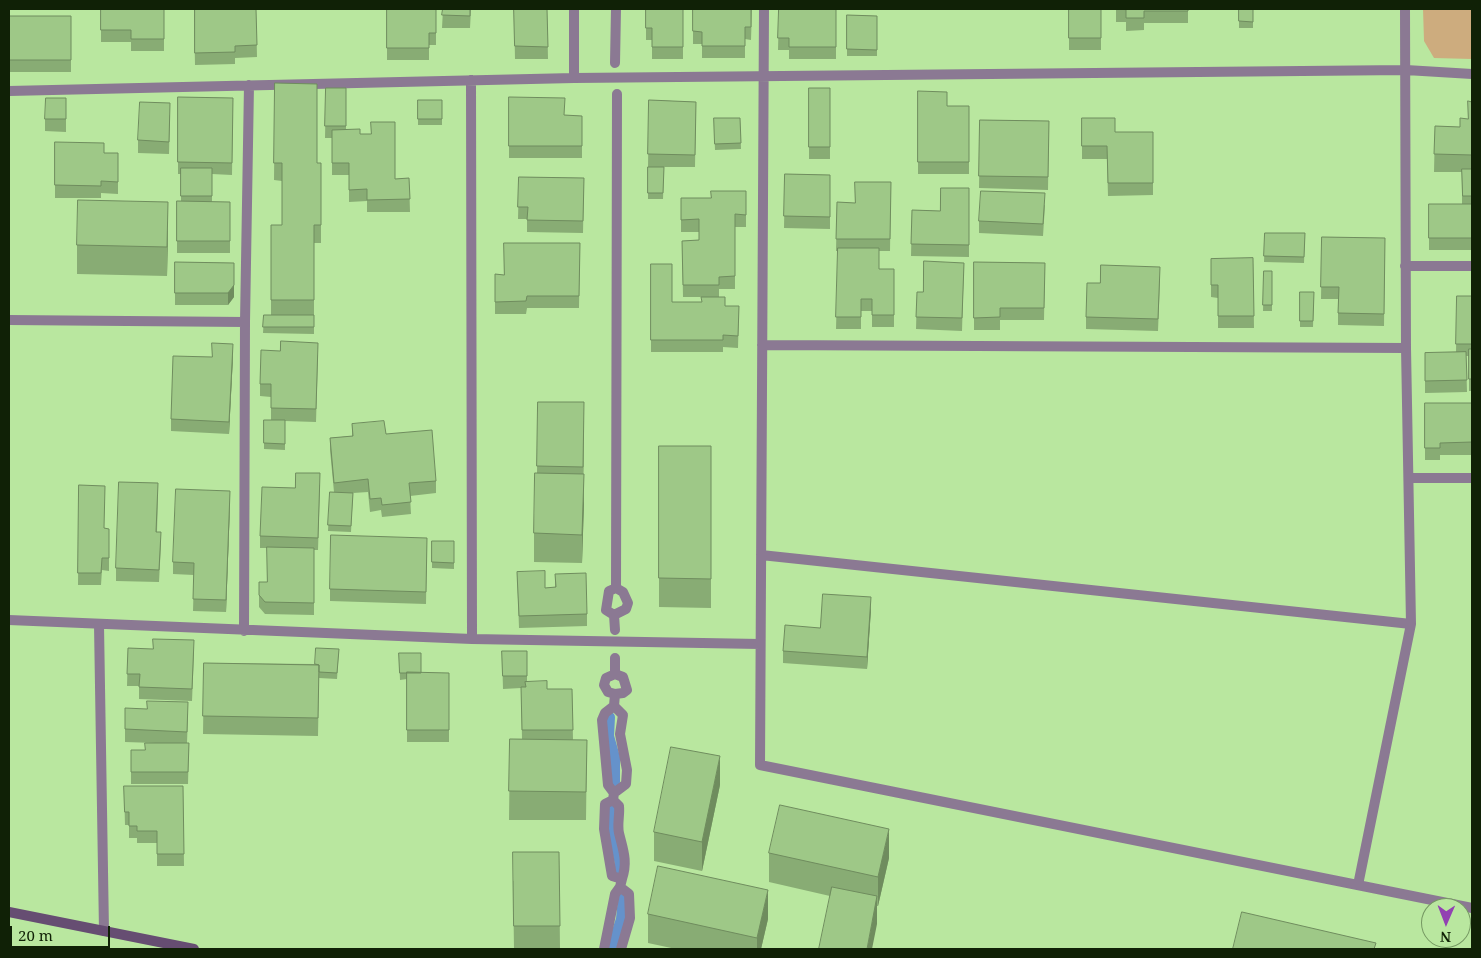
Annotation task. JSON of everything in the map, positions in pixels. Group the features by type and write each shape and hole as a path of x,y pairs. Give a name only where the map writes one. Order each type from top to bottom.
{"street":[{"path":"574,9 574,78"},
{"path":"615,63 616,9"},
{"path":"764,9 760,765 1472,908"},
{"path":"1358,885 1411,624 1405,266 1405,9"},
{"path":"9,90 574,78 1406,70 1472,74"},
{"path":"471,80 472,639"},
{"path":"244,631 245,322 249,85"},
{"path":"616,588 618,94"},
{"path":"1405,266 1472,266"},
{"path":"9,320 245,322"},
{"path":"762,345 1406,348"},
{"path":"1409,478 1472,478"},
{"path":"761,555 1411,624"},
{"path":"614,615 606,610 606,601 609,592 616,588"},
{"path":"614,615 626,609 628,603 623,592 616,588"},
{"path":"614,615 615,630"},
{"path":"9,620 472,639 760,644"},
{"path":"99,625 104,931"},
{"path":"614,674 615,658"},
{"path":"614,674 624,677 627,690 623,693 615,694 608,692 604,685 606,678 614,674"},
{"path":"604,949 615,894 626,868 618,832 619,806 608,785 607,759 602,731 605,713 614,706 615,694"},
{"path":"614,706 623,715 621,746 627,770 626,784 605,804 604,829 612,876 621,883 629,894 630,918 621,949"},
{"path":"9,912 194,949"}],"shaded area":[{"path":"1423,9 1472,9 1472,59 1434,58 1424,41"}],"building":[{"path":"101,9 164,9 164,39 131,39 131,30 101,30"},
{"path":"195,9 256,9 257,45 235,46 235,52 195,53"},
{"path":"387,9 436,9 436,33 429,33 429,48 387,48"},
{"path":"443,9 470,9 470,16 442,15"},
{"path":"514,9 547,9 548,47 515,46"},
{"path":"646,9 683,9 683,47 652,47 652,28 646,28"},
{"path":"693,9 751,9 751,27 745,27 745,46 702,46 702,32 693,31"},
{"path":"779,9 836,9 836,47 789,47 789,38 778,38"},
{"path":"1069,9 1101,9 1101,38 1069,38"},
{"path":"1116,9 1188,9 1188,11 1144,11 1144,18 1126,18 1126,10"},
{"path":"1239,9 1253,9 1253,22 1239,21"},
{"path":"847,15 877,16 877,50 847,49"},
{"path":"9,16 71,16 71,60 9,60"},
{"path":"275,83 317,84 317,163 321,163 321,225 314,225 314,300 271,300 271,225 282,225 282,163 274,163"},
{"path":"326,88 346,88 346,126 325,126"},
{"path":"809,88 830,88 830,147 809,147"},
{"path":"918,91 947,92 947,106 969,106 969,162 918,162"},
{"path":"178,97 233,98 232,163 178,162"},
{"path":"509,97 565,98 564,115 582,116 582,146 509,146"},
{"path":"46,98 66,98 66,119 45,119"},
{"path":"418,100 442,100 442,119 418,119"},
{"path":"649,100 696,102 695,155 648,154"},
{"path":"1468,101 1472,102 1472,155 1434,154 1435,126 1460,127 1460,118 1468,119"},
{"path":"140,102 170,103 169,142 138,140"},
{"path":"714,118 740,118 741,143 715,144"},
{"path":"1082,118 1115,118 1115,132 1153,132 1153,183 1108,183 1107,146 1082,146"},
{"path":"980,120 1049,121 1048,177 979,176"},
{"path":"371,122 395,122 395,179 409,178 410,199 367,200 367,189 349,190 349,163 332,163 332,130 360,129 360,134 371,134"},
{"path":"55,142 104,143 104,153 118,153 118,182 101,181 101,186 55,185"},
{"path":"648,167 664,167 663,193 648,193"},
{"path":"181,168 212,168 212,196 181,196"},
{"path":"1462,169 1472,169 1472,196 1463,196"},
{"path":"785,174 830,175 830,217 784,216"},
{"path":"519,177 584,178 583,221 527,220 528,207 518,207"},
{"path":"855,182 891,182 890,239 836,239 837,202 855,203"},
{"path":"941,188 969,188 969,245 911,244 912,210 940,211"},
{"path":"711,191 746,191 746,215 735,214 735,276 719,277 719,285 683,285 682,241 699,240 699,219 681,220 681,198 711,198"},
{"path":"981,191 1045,193 1043,224 979,221"},
{"path":"78,200 168,202 167,247 77,245"},
{"path":"177,201 230,202 230,241 177,241"},
{"path":"1429,204 1472,204 1472,238 1429,238"},
{"path":"1265,233 1305,233 1304,257 1264,256"},
{"path":"1322,237 1385,238 1384,314 1338,313 1339,287 1321,287"},
{"path":"504,243 580,243 579,296 527,296 526,301 495,302 495,274 504,275"},
{"path":"838,248 879,248 879,269 894,269 894,315 872,315 872,299 861,299 861,317 836,317"},
{"path":"1253,258 1254,316 1218,316 1218,285 1211,285 1211,259"},
{"path":"924,261 964,263 962,318 916,317 917,292 923,292"},
{"path":"175,262 234,263 234,285 228,293 175,293"},
{"path":"974,262 1045,263 1044,308 1000,308 1000,317 974,318"},
{"path":"651,264 672,264 672,302 702,302 701,297 725,297 725,306 739,306 738,336 723,335 723,340 651,340"},
{"path":"1101,265 1160,267 1158,319 1086,317 1087,283 1100,283"},
{"path":"1264,271 1272,271 1272,305 1263,305"},
{"path":"1300,292 1314,292 1313,321 1300,321"},
{"path":"1457,296 1472,296 1472,344 1456,344"},
{"path":"264,315 314,315 314,327 263,327"},
{"path":"281,341 318,343 316,409 271,408 271,384 260,384 261,350 280,351"},
{"path":"212,343 233,344 229,422 171,419 173,356 212,357"},
{"path":"1469,349 1472,349 1472,379 1469,379"},
{"path":"1466,352 1467,380 1425,381 1425,353"},
{"path":"538,402 584,402 583,467 537,466"},
{"path":"1425,403 1472,403 1472,442 1440,443 1440,448 1425,448"},
{"path":"264,420 285,420 285,444 264,443"},
{"path":"384,421 386,434 432,430 436,481 409,483 411,502 382,505 381,498 370,499 368,479 334,483 330,438 353,436 352,424"},
{"path":"659,446 711,446 711,579 659,578"},
{"path":"296,473 320,473 318,538 260,536 262,487 295,488"},
{"path":"535,473 584,474 582,535 534,533"},
{"path":"119,482 158,483 156,532 161,532 159,570 116,568"},
{"path":"79,485 105,486 104,528 109,529 109,558 102,558 101,573 78,573"},
{"path":"176,489 230,491 226,600 193,599 194,563 173,562"},
{"path":"330,492 353,493 351,526 328,525"},
{"path":"331,535 427,538 426,592 330,589"},
{"path":"432,541 454,541 454,563 432,562"},
{"path":"267,547 314,548 314,603 265,602 259,595 259,582 267,582"},
{"path":"545,571 545,588 556,587 555,574 586,573 587,614 519,616 517,572"},
{"path":"823,594 871,597 867,657 783,651 785,625 820,628"},
{"path":"153,639 194,640 192,689 139,687 140,674 127,674 128,648 153,649"},
{"path":"316,648 339,649 337,673 319,672 319,665 315,664"},
{"path":"502,651 527,651 527,676 503,676"},
{"path":"399,653 421,653 421,673 400,673"},
{"path":"204,663 319,665 318,718 203,716"},
{"path":"407,672 449,673 449,730 407,730"},
{"path":"547,681 547,689 572,689 573,730 522,730 521,687 526,687 525,682"},
{"path":"147,701 188,702 187,732 125,729 125,708 147,709"},
{"path":"510,739 587,740 586,792 509,791"},
{"path":"145,743 189,743 188,772 131,772 131,750 145,750"},
{"path":"671,747 720,756 702,842 654,832"},
{"path":"124,786 183,786 184,854 157,854 157,831 137,831 137,826 129,826 129,812 125,812"},
{"path":"780,805 889,829 878,877 769,853"},
{"path":"513,852 559,852 560,926 514,926"},
{"path":"658,866 768,890 757,938 648,914"},
{"path":"832,887 877,896 867,949 819,949"},
{"path":"1242,912 1376,943 1374,949 1233,949"}],"waterway":[{"path":"610,717 609,736 615,757 615,782"},
{"path":"611,809 609,825 620,862 620,870"},
{"path":"611,949 621,919 623,898"}]}
